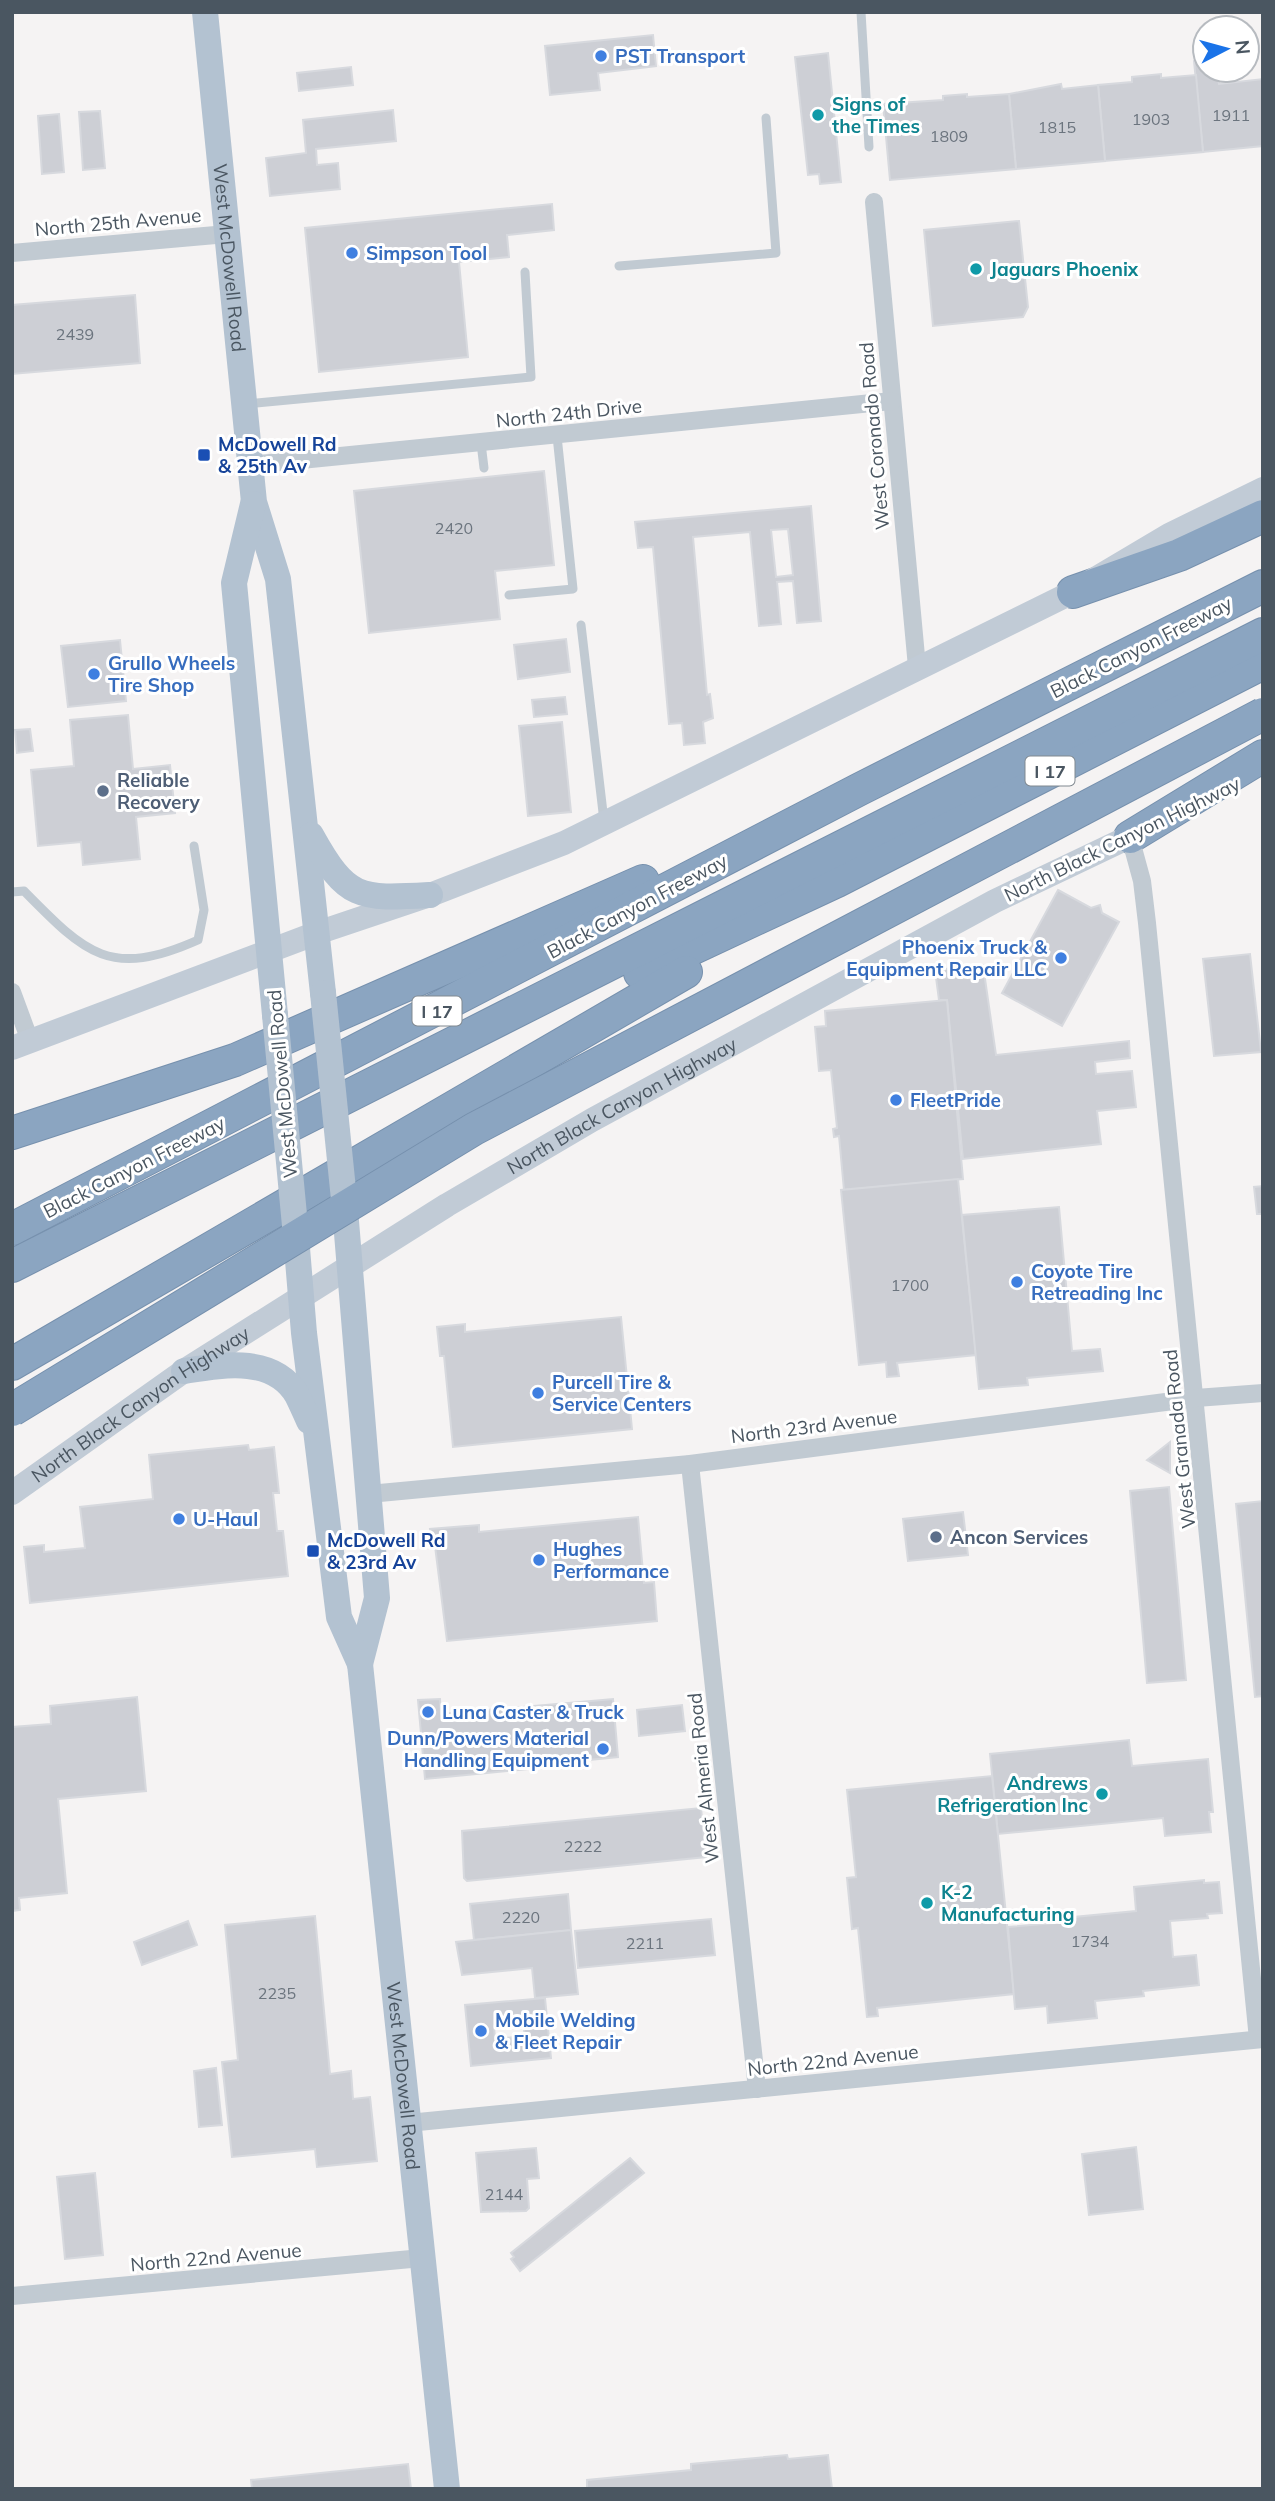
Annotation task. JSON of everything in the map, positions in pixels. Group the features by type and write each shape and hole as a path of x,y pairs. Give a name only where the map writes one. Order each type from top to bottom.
{"highway":[{"path":"1073,593 1179,555 1263,516"},
{"name":"Black Canyon Freeway","path":"12,1229 860,789 1263,586"},
{"path":"12,1266 1263,634"},
{"name":"I 17","path":"12,1286 272,1153 837,881 1263,663"},
{"path":"12,1410 474,1129 1263,714"},
{"path":"1130,837 1263,756"},
{"path":"12,1133 235,1060 860,789"},
{"path":"12,1364 720,952 837,881"}],"main road":[{"name":"West McDowell Road","path":"205,12 254,502 278,579 351,1268 377,1598 360,1664"},
{"path":"21,1045 564,843 917,667 1073,593 1169,536 1263,489"},
{"name":"West McDowell Road","path":"254,502 234,583 301,1299 339,1616 360,1664 447,2489"},
{"name":"North Black Canyon Highway","path":"12,1493 184,1371 447,1205 592,1120 995,901 1263,770"},
{"path":"305,826 333,873 353,891 382,897 430,895"},
{"path":"184,1371 239,1365 266,1369 296,1393 317,1438"}],"street":[{"name":"West Coronado Road","path":"874,202 917,667"},
{"name":"North 25th Avenue","path":"12,253 227,234"},
{"name":"North 24th Drive","path":"250,465 892,401"},
{"name":"West Granada Road","path":"1130,837 1142,881 1147,923 1261,2039"},
{"path":"12,992 21,1045"},
{"name":"North 23rd Avenue","path":"369,1494 690,1464 1196,1398 1263,1393"},
{"name":"West Almeria Road","path":"690,1464 757,2089"},
{"name":"North 22nd Avenue","path":"408,2123 1261,2039"},
{"name":"North 22nd Avenue","path":"12,2296 422,2258"}],"lane":[{"path":"861,12 869,147"},
{"path":"619,265 776,253 766,118"},
{"path":"244,405 531,376 525,272"},
{"path":"509,595 573,589 557,436"},
{"path":"481,443 484,468"},
{"path":"581,625 604,823"},
{"path":"12,892 24,891 71,939 96,954 120,960 167,953 198,940 204,910 194,846"}],"building":[{"name":"PST Transport","path":"653,35 656,66 598,73 600,90 550,95 545,46"},
{"name":"Signs of the Times","path":"828,53 841,182 820,184 819,174 808,175 795,57"},
{"path":"351,67 353,85 299,91 297,73"},
{"path":"1161,74 1161,78 1191,75 1191,84 1197,84 1203,152 1105,161 1098,85 1132,82 1132,77"},
{"path":"1263,79 1263,146 1203,152 1196,84 1261,84"},
{"path":"1061,84 1062,89 1098,85 1105,161 1016,169 1009,94"},
{"path":"967,94 967,97 1009,94 1016,169 890,180 883,104 943,100 943,96"},
{"path":"393,110 396,141 316,149 317,165 338,163 340,189 270,196 266,158 306,153 303,120"},
{"path":"100,111 105,168 83,170 79,112"},
{"path":"59,114 64,172 42,174 38,116"},
{"path":"552,204 554,230 507,235 509,257 459,262 468,357 319,372 305,228"},
{"name":"Jaguars Phoenix","path":"1019,221 1028,307 1023,317 933,326 924,230"},
{"path":"135,295 140,363 12,374 12,305"},
{"path":"544,471 554,565 495,571 500,619 369,633 354,491"},
{"path":"811,506 821,621 797,623 793,581 777,582 781,624 759,626 750,532 693,537 707,695 710,694 713,718 703,722 705,743 684,745 682,723 669,724 653,547 638,548 635,522","holes":["788,529 793,575 776,577 771,530"]},
{"path":"566,639 570,672 518,679 514,645"},
{"name":"Grullo Wheels Tire Shop","path":"120,640 126,701 68,707 61,646"},
{"path":"565,697 567,714 534,717 532,700"},
{"name":"Reliable Recovery","path":"128,715 133,769 170,765 175,813 136,817 140,859 83,865 81,842 38,846 31,770 74,766 70,720"},
{"path":"562,722 571,812 528,816 519,726"},
{"path":"30,729 33,751 17,753 15,730"},
{"name":"Phoenix Truck & Equipment Repair LLC","path":"1058,890 1091,908 1100,905 1102,913 1119,922 1062,1026 1002,993"},
{"path":"1250,954 1261,1052 1214,1056 1203,959"},
{"path":"983,965 996,1055 1129,1041 1130,1058 1095,1062 1096,1074 1132,1071 1136,1107 1097,1111 1101,1144 963,1159 947,1000 939,1000 935,970"},
{"name":"FleetPride","path":"947,1000 963,1179 844,1190 839,1136 834,1137 833,1129 837,1128 831,1070 819,1071 815,1027 826,1026 825,1011"},
{"path":"958,1179 976,1355 897,1363 899,1376 887,1377 886,1362 859,1365 841,1190"},
{"path":"1263,1186 1263,1214 1257,1214 1254,1187"},
{"name":"Coyote Tire Retreading Inc","path":"1059,1207 1072,1351 1100,1349 1103,1371 1027,1378 1028,1385 979,1389 962,1215"},
{"name":"Purcell Tire & Service Centers","path":"621,1317 632,1429 453,1447 444,1356 440,1356 437,1327 465,1324 465,1332"},
{"path":"1170,1442 1170,1473 1147,1460"},
{"name":"U-Haul","path":"248,1445 249,1450 274,1447 279,1493 273,1493 277,1531 283,1531 288,1576 30,1603 24,1547 44,1545 44,1552 85,1548 80,1507 153,1499 149,1455"},
{"path":"1169,1487 1186,1680 1147,1683 1130,1491"},
{"path":"1263,1501 1263,1696 1255,1697 1236,1504"},
{"name":"Ancon Services","path":"963,1512 968,1555 908,1561 903,1519"},
{"name":"Hughes Performance","path":"638,1517 644,1583 654,1582 657,1621 447,1641 434,1538 431,1538 430,1529 479,1525 479,1532"},
{"path":"137,1697 146,1791 58,1799 67,1893 19,1898 20,1910 12,1911 12,1727 51,1724 50,1706"},
{"path":"440,1699 441,1714 613,1699 618,1757 569,1762 569,1765 425,1779 418,1700"},
{"path":"682,1705 685,1731 639,1736 637,1710"},
{"name":"Andrews Refrigeration Inc","path":"1129,1740 1132,1766 1208,1759 1213,1812 1209,1812 1211,1832 1165,1836 1163,1818 998,1834 990,1754"},
{"name":"K-2 Manufacturing","path":"992,1776 1014,1994 877,2008 878,2016 867,2017 858,1928 852,1929 847,1878 856,1877 847,1790"},
{"path":"701,1808 706,1857 467,1881 464,1878 462,1831"},
{"path":"1204,1880 1204,1883 1219,1882 1222,1913 1207,1914 1208,1918 1170,1921 1173,1957 1196,1955 1199,1985 1143,1991 1144,1996 1095,2001 1097,2018 1048,2023 1047,2006 1015,2009 1008,1927 1054,1923 1053,1919 1136,1911 1134,1887"},
{"path":"568,1894 571,1930 474,1940 470,1904"},
{"path":"315,1916 330,2074 351,2071 353,2099 370,2097 377,2161 317,2167 315,2149 232,2157 222,2062 238,2060 225,1925"},
{"path":"711,1919 715,1955 578,1968 575,1931"},
{"path":"188,1921 197,1945 142,1965 134,1942"},
{"path":"571,1930 578,1994 535,1998 532,1968 462,1975 456,1942"},
{"name":"Mobile Welding & Fleet Repair","path":"545,1998 551,2058 471,2066 465,2005","holes":["523,2023 525,2036 495,2039 494,2026"]},
{"path":"216,2068 222,2125 199,2127 194,2071"},
{"path":"1136,2147 1143,2209 1089,2215 1082,2154"},
{"path":"536,2148 539,2178 527,2179 529,2208 526,2211 481,2212 476,2153"},
{"path":"630,2158 644,2173 520,2271 511,2259 514,2257 511,2253"},
{"path":"95,2173 103,2255 65,2259 57,2177"},
{"path":"787,2455 788,2459 828,2455 832,2489 587,2489 587,2480 691,2470 691,2464"},
{"path":"408,2464 411,2489 252,2489 251,2480"}],"place":[{"name":"PST Transport","path":"601,56"},
{"name":"Signs of the Times","path":"818,115"},
{"name":"Simpson Tool","path":"352,253"},
{"name":"Jaguars Phoenix","path":"976,269"},
{"name":"McDowell Rd & 25th Av","path":"204,455"},
{"name":"Grullo Wheels Tire Shop","path":"94,674"},
{"name":"Reliable Recovery","path":"103,791"},
{"name":"Phoenix Truck & Equipment Repair LLC","path":"1061,958"},
{"name":"FleetPride","path":"896,1100"},
{"name":"Coyote Tire Retreading Inc","path":"1017,1282"},
{"name":"Purcell Tire & Service Centers","path":"538,1393"},
{"name":"U-Haul","path":"179,1519"},
{"name":"Ancon Services","path":"936,1537"},
{"name":"McDowell Rd & 23rd Av","path":"313,1551"},
{"name":"Hughes Performance","path":"539,1560"},
{"name":"Luna Caster & Truck","path":"428,1712"},
{"name":"Dunn/Powers Material Handling Equipment","path":"603,1749"},
{"name":"Andrews Refrigeration Inc","path":"1102,1794"},
{"name":"K-2 Manufacturing","path":"927,1903"},
{"name":"Mobile Welding & Fleet Repair","path":"481,2031"}]}
